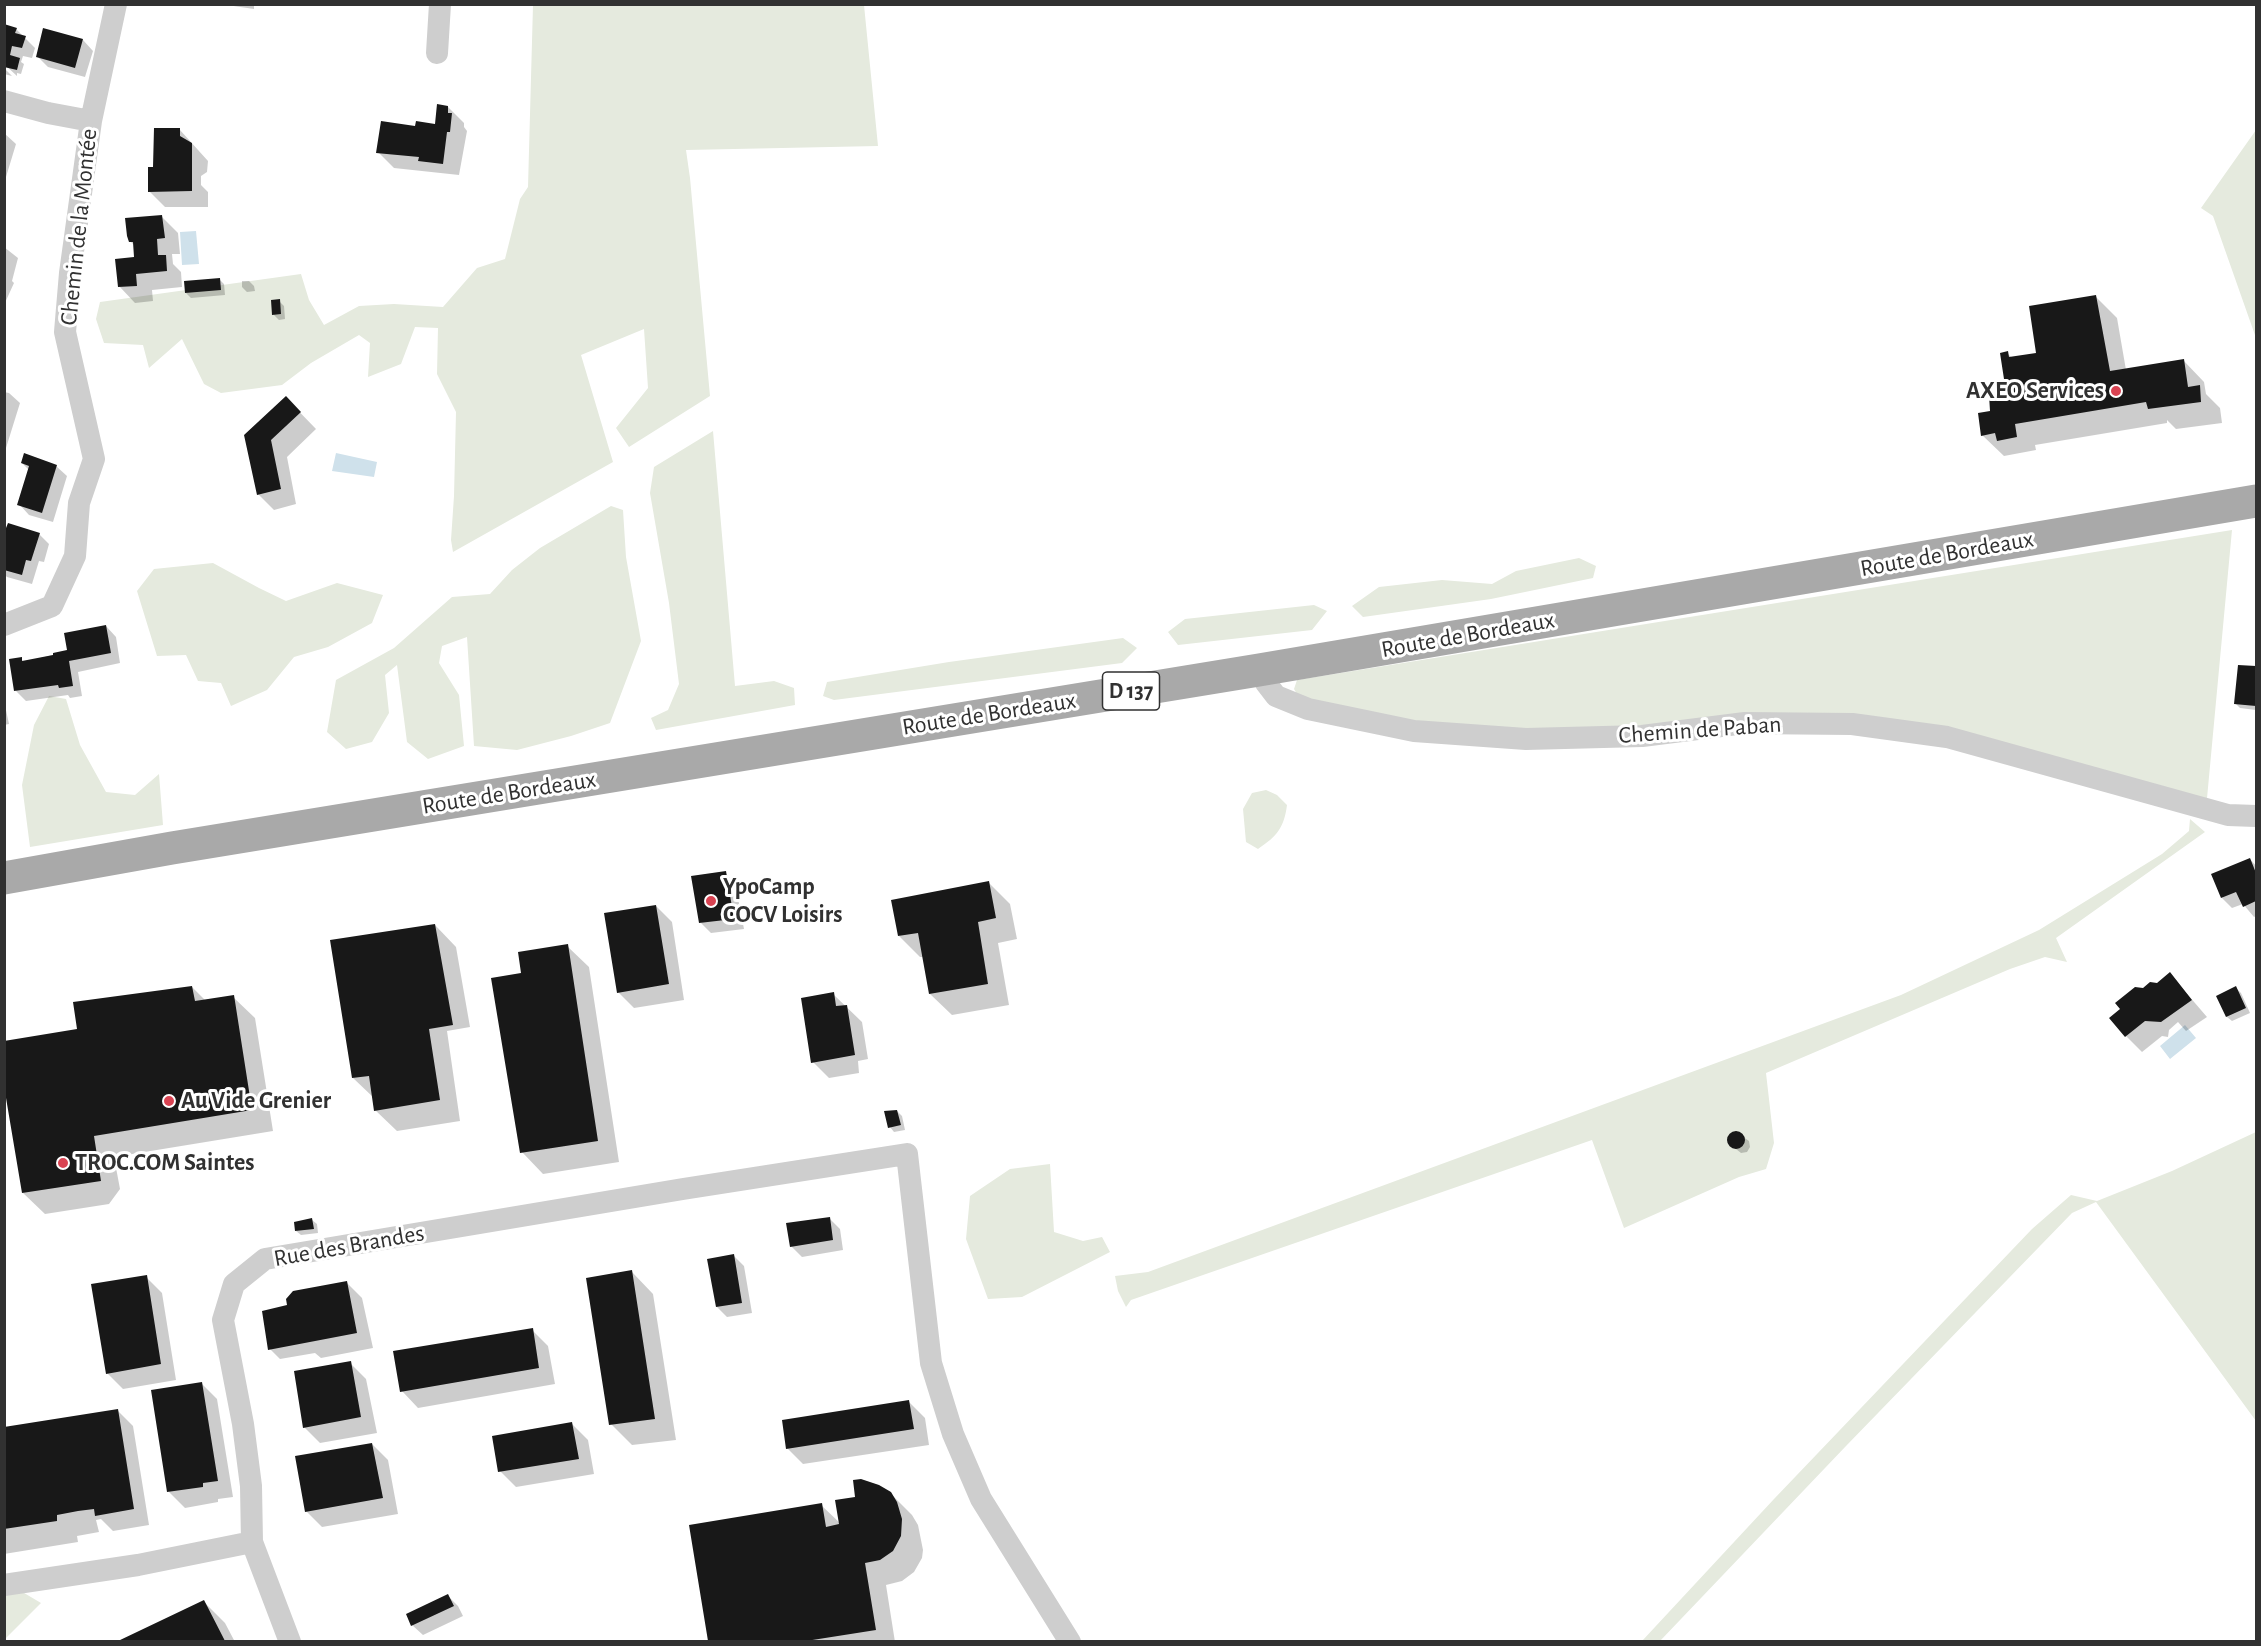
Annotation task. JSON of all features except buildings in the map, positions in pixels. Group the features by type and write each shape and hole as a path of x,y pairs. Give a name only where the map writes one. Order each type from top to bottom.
{"main road":[{"name":"Route de Bordeaux","path":"4,879 172,848 1259,670 2256,501"}],"street":[{"name":"Chemin de la Montée","path":"4,625 52,606 75,556 79,503 94,459 65,332 70,273 91,120 116,4"},
{"path":"437,53 440,4"},
{"path":"4,101 48,113 91,120"},
{"name":"Chemin de Paban","path":"1259,670 1276,696 1308,709 1414,731 1526,739 1642,736 1745,723 1852,724 1947,737 2228,815 2256,816"},
{"name":"Rue des Brandes","path":"290,1641 252,1542 251,1486 246,1445 223,1320 234,1284 266,1259 907,1154 931,1364 953,1434 981,1499 1070,1641"},
{"path":"4,1585 138,1565 252,1542"}],"shaded area":[{"path":"533,5 864,5 878,146 686,150 710,396 629,447 616,428 648,388 644,329 581,355 613,462 453,552 451,540 456,412 437,374 438,328 415,327 401,364 368,377 370,343 359,335 311,363 282,385 221,393 204,384 182,339 149,368 143,345 104,343 96,319 100,302 301,274 309,300 324,325 359,306 394,304 443,307 477,268 505,259 520,199 528,187"},
{"path":"2256,130 2256,338 2213,216 2201,208"},
{"path":"196,231 199,264 182,265 180,232"},
{"path":"713,431 735,686 774,681 794,688 795,705 656,730 651,718 668,710 679,684 669,603 650,493 654,467"},
{"path":"336,453 377,462 374,477 332,471"},
{"path":"611,506 623,510 626,557 641,641 610,723 517,750 474,746 467,637 442,646 439,663 459,695 464,746 428,759 407,742 397,665 385,675 389,713 372,742 346,749 327,732 336,680 394,648 452,597 490,594 512,570 540,548"},
{"path":"2232,530 2206,809 1852,724 1540,734 1415,728 1298,696 1294,689 1297,680"},
{"path":"1579,558 1596,566 1593,578 1491,599 1363,617 1352,606 1379,587 1442,580 1492,584 1516,571"},
{"path":"213,563 286,601 337,583 383,595 372,623 328,647 294,657 267,690 231,706 221,683 198,681 186,655 157,656 137,591 154,569"},
{"path":"1314,605 1327,611 1312,630 1178,645 1168,632 1185,619"},
{"path":"1123,638 1137,648 1122,663 834,700 823,696 827,682 949,662"},
{"path":"49,696 66,699 80,745 106,792 135,795 159,774 163,825 30,847 22,785 34,725"},
{"path":"1266,790 1277,795 1287,805 1284,820 1278,831 1258,849 1246,842 1243,809 1252,793"},
{"path":"2190,819 2205,832 2056,938 2067,962 2045,957 2010,969 1766,1073 1774,1143 1766,1169 1739,1177 1624,1228 1592,1140 1131,1300 1126,1307 1118,1291 1115,1276 1148,1272 1901,995 2039,930 2162,854 2189,831"},
{"path":"2185,1025 2196,1038 2170,1059 2160,1046"},
{"path":"2256,1132 2256,1421 2096,1202 2072,1213 1660,1641 1642,1641 2032,1229 2071,1195 2097,1201 2172,1171"},
{"path":"1050,1164 1054,1232 1083,1241 1102,1237 1110,1252 1022,1297 988,1299 966,1239 970,1196 1010,1169"},
{"path":"14,1587 41,1603 5,1639 5,1590"}],"place":[{"name":"AXEO Services","path":"2116,391"},
{"name":"YpoCamp COCV Loisirs","path":"711,901"},
{"name":"Au Vide Grenier","path":"169,1101"},
{"name":"TROC.COM Saintes","path":"63,1163"}]}
